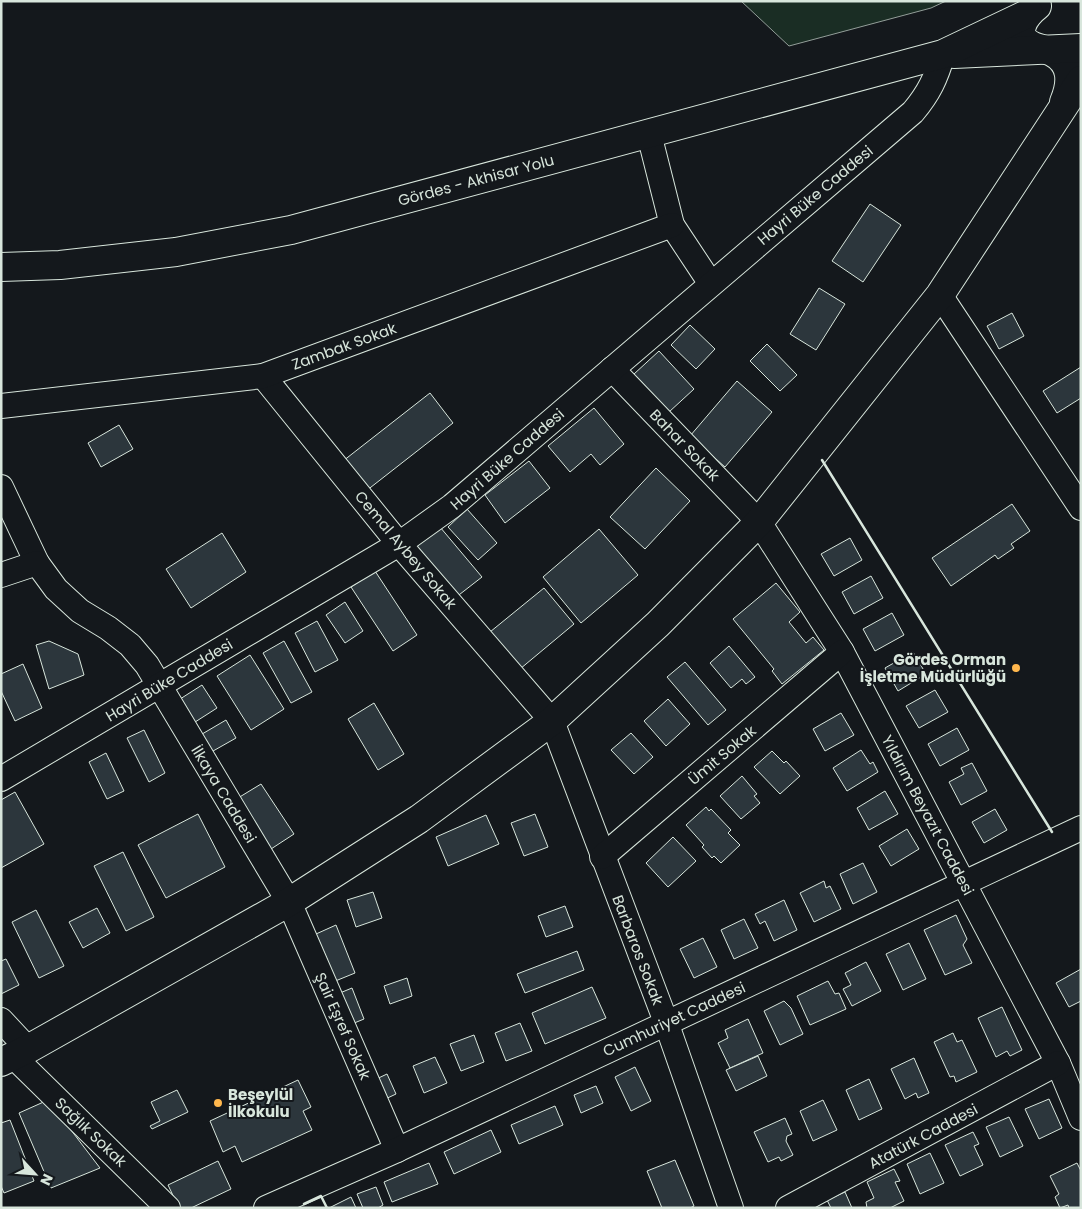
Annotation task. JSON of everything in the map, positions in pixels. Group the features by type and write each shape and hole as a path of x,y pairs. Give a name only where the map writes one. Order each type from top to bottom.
{"main road":[{"name":"Gördes - Akhisar Yolu","path":"1028,5 1022,25 1021,32 1023,38 1033,46 1060,58 1070,71 1070,88 1063,106"},
{"name":"Gördes - Akhisar Yolu","path":"943,54 1028,5"},
{"name":"Gördes - Akhisar Yolu","path":"1,268 60,265 176,252 290,230 943,54 1081,48"},
{"path":"14,1056 289,902 419,819 552,721 658,624 758,522 940,295 1081,80"}],"street":[{"name":"Hayri Büke Caddesi","path":"1,779 400,544 452,506 913,112 927,95 943,54"},
{"path":"649,134 672,224 711,284"},
{"name":"Zambak Sokak","path":"1,406 262,376 672,224"},
{"path":"940,295 1081,508"},
{"name":"Bahar Sokak","path":"612,369 758,522"},
{"name":"Cemal Aybey Sokak","path":"262,376 400,544 552,721"},
{"name":"İlkaya Caddesi","path":"1,487 37,563 56,589 80,611 108,628 130,645 147,665 289,902"},
{"name":"Yıldırım Beyazıt Caddesi","path":"758,522 842,652 1058,1064 1081,1118"},
{"path":"1,575 37,563"},
{"name":"Ümit Sokak","path":"602,856 842,652"},
{"name":"Barbaros Sokak","path":"552,721 666,1022 731,1208"},
{"name":"Cumhuriyet Caddesi","path":"266,1208 397,1150 1081,828"},
{"name":"Şair Eşref Sokak","path":"289,902 397,1150"},
{"name":"Sağlık Sokak","path":"1,1020 14,1056 168,1208"},
{"name":"Atatürk Caddesi","path":"788,1208 1058,1064"}],"green space":[{"path":"741,1 946,1 931,8 789,46"}],"building":[{"path":"870,204 901,225 863,282 832,261"},
{"path":"819,288 845,304 816,350 790,334"},
{"path":"1012,313 1024,336 999,349 987,326"},
{"path":"690,325 715,349 696,369 671,345"},
{"path":"767,344 797,375 780,391 750,361"},
{"path":"659,351 694,389 669,412 634,374"},
{"path":"1081,367 1081,398 1057,413 1043,391"},
{"path":"737,381 772,412 725,467 690,436"},
{"path":"430,393 453,423 366,491 343,461"},
{"path":"594,408 624,444 600,465 591,454 570,472 548,446"},
{"path":"119,425 133,449 101,467 88,443"},
{"path":"529,461 550,488 505,523 485,495"},
{"path":"656,468 690,501 645,549 610,517"},
{"path":"1012,504 1030,531 1011,544 1014,548 998,559 995,555 951,586 932,558"},
{"path":"467,509 497,543 478,560 448,527"},
{"path":"440,527 482,577 455,598 414,549"},
{"path":"599,529 638,575 581,623 543,577"},
{"path":"222,533 246,572 191,608 166,569"},
{"path":"850,538 862,560 834,576 821,554"},
{"path":"375,571 417,635 393,651 351,587"},
{"path":"871,576 883,598 854,614 842,592"},
{"path":"776,583 800,612 789,622 806,643 813,637 824,650 782,684 772,671 774,669 733,619"},
{"path":"544,588 574,624 520,669 490,632"},
{"path":"345,602 363,631 345,643 326,615"},
{"path":"892,613 904,635 875,651 863,629"},
{"path":"317,621 338,660 315,672 295,633"},
{"path":"49,641 78,654 84,675 49,689 36,645"},
{"path":"284,641 312,692 291,703 263,653"},
{"path":"729,646 755,677 746,684 742,679 731,688 710,663"},
{"path":"913,652 926,674 898,691 885,668"},
{"path":"250,655 284,709 251,730 217,676"},
{"path":"685,662 726,710 708,725 667,677"},
{"path":"23,664 42,708 15,721 1,691 1,674"},
{"path":"202,685 217,708 192,724 177,701"},
{"path":"935,690 948,712 919,728 906,706"},
{"path":"668,699 690,724 666,746 644,721"},
{"path":"374,703 404,754 378,770 348,719"},
{"path":"841,713 854,735 825,751 813,729"},
{"path":"226,720 236,738 206,755 197,737"},
{"path":"957,728 969,750 940,766 928,744"},
{"path":"144,730 165,773 149,782 127,738"},
{"path":"631,733 653,757 634,774 611,750"},
{"path":"861,750 870,764 873,762 878,772 847,791 833,768"},
{"path":"772,751 784,763 786,761 800,776 780,794 754,767"},
{"path":"106,753 124,791 107,799 89,762"},
{"path":"972,763 987,791 961,805 949,782 964,774 961,768"},
{"path":"742,776 757,794 754,796 760,803 741,819 720,796"},
{"path":"261,784 294,834 271,849 238,798"},
{"path":"885,791 898,814 869,830 857,808"},
{"path":"15,792 44,844 1,868 1,800"},
{"path":"706,807 709,811 711,809 731,830 728,833 740,845 721,863 714,856 712,858 702,847 704,845 686,825"},
{"path":"995,809 1007,830 984,843 972,822"},
{"path":"198,814 225,867 166,898 138,845"},
{"path":"535,814 548,847 524,856 511,823"},
{"path":"486,815 499,844 448,866 436,837"},
{"path":"907,829 919,849 891,866 879,846"},
{"path":"673,837 696,861 668,887 646,863"},
{"path":"123,852 154,917 126,931 94,866"},
{"path":"863,863 877,892 853,904 840,874"},
{"path":"824,881 826,888 830,886 841,909 814,922 800,893"},
{"path":"373,892 382,918 356,927 347,900"},
{"path":"784,900 797,930 774,941 765,921 760,924 755,914"},
{"path":"565,906 573,927 546,937 538,916"},
{"path":"97,908 110,933 83,948 69,922"},
{"path":"36,910 64,966 39,978 12,922"},
{"path":"956,915 967,939 963,945 972,963 945,975 924,930"},
{"path":"744,919 758,948 734,959 721,930"},
{"path":"336,925 355,973 328,984 327,959 316,934"},
{"path":"703,938 717,967 694,978 680,949"},
{"path":"909,943 926,979 903,990 886,954"},
{"path":"577,951 584,970 525,993 517,974"},
{"path":"6,959 19,985 1,994 1,961"},
{"path":"866,962 881,991 852,1006 843,989 851,985 845,973"},
{"path":"1081,969 1081,1001 1069,1007 1056,983"},
{"path":"407,978 412,996 390,1004 384,986"},
{"path":"828,981 835,994 839,993 846,1009 810,1025 797,996"},
{"path":"592,987 606,1018 545,1044 532,1013"},
{"path":"352,988 364,1019 347,1026 335,995"},
{"path":"784,1001 791,1008 803,1034 780,1045 764,1011"},
{"path":"1002,1007 1022,1050 1010,1056 1007,1051 996,1057 978,1018"},
{"path":"748,1019 763,1053 730,1068 718,1043 728,1038 725,1030"},
{"path":"520,1023 532,1051 506,1061 495,1033"},
{"path":"953,1033 957,1042 962,1040 977,1072 956,1082 954,1076 950,1077 934,1042"},
{"path":"474,1035 484,1062 461,1071 450,1044"},
{"path":"758,1056 767,1076 736,1091 726,1070"},
{"path":"435,1057 447,1083 424,1093 413,1066"},
{"path":"914,1058 929,1093 918,1098 916,1093 905,1099 891,1069"},
{"path":"635,1067 651,1101 631,1111 615,1077"},
{"path":"387,1074 396,1094 379,1102 370,1082"},
{"path":"869,1079 882,1109 859,1120 846,1090"},
{"path":"298,1080 311,1107 303,1111 312,1130 242,1162 235,1146 223,1152 210,1121"},
{"path":"596,1086 603,1103 581,1113 574,1095"},
{"path":"177,1090 188,1112 152,1129 150,1126 160,1121 151,1102"},
{"path":"1049,1099 1062,1128 1039,1139 1025,1109"},
{"path":"48,1100 100,1168 51,1188 19,1113"},
{"path":"823,1100 837,1130 813,1141 800,1111"},
{"path":"555,1106 563,1125 519,1144 511,1125"},
{"path":"1009,1117 1023,1146 1000,1157 986,1127"},
{"path":"785,1118 792,1134 787,1136 786,1141 793,1155 781,1161 779,1157 768,1162 754,1132"},
{"path":"10,1120 34,1181 4,1193 1,1186 1,1123"},
{"path":"491,1130 501,1152 454,1174 444,1152"},
{"path":"973,1132 979,1144 974,1146 983,1165 960,1176 945,1145"},
{"path":"930,1153 944,1183 920,1194 907,1164"},
{"path":"675,1160 694,1206 690,1208 662,1208 647,1171"},
{"path":"218,1161 231,1189 191,1208 179,1208 168,1185"},
{"path":"429,1163 438,1184 392,1202 384,1182"},
{"path":"1077,1163 1081,1171 1081,1208 1069,1208 1068,1205 1060,1208 1055,1197 1059,1194 1050,1176"},
{"path":"894,1169 900,1181 895,1182 904,1201 890,1208 867,1208 866,1202 874,1198 867,1182"},
{"path":"376,1187 383,1205 378,1208 363,1208 357,1194"},
{"path":"845,1192 852,1208 831,1208 827,1200"},
{"path":"351,1197 356,1208 329,1208"}],"wall":[{"path":"822,460 1052,832"},
{"path":"304,1204 321,1196 327,1208"}],"place":[{"name":"Gördes Orman İşletme Müdürlüğü","path":"1016,668"},
{"name":"Beşeylül İlkokulu","path":"218,1103"}]}
